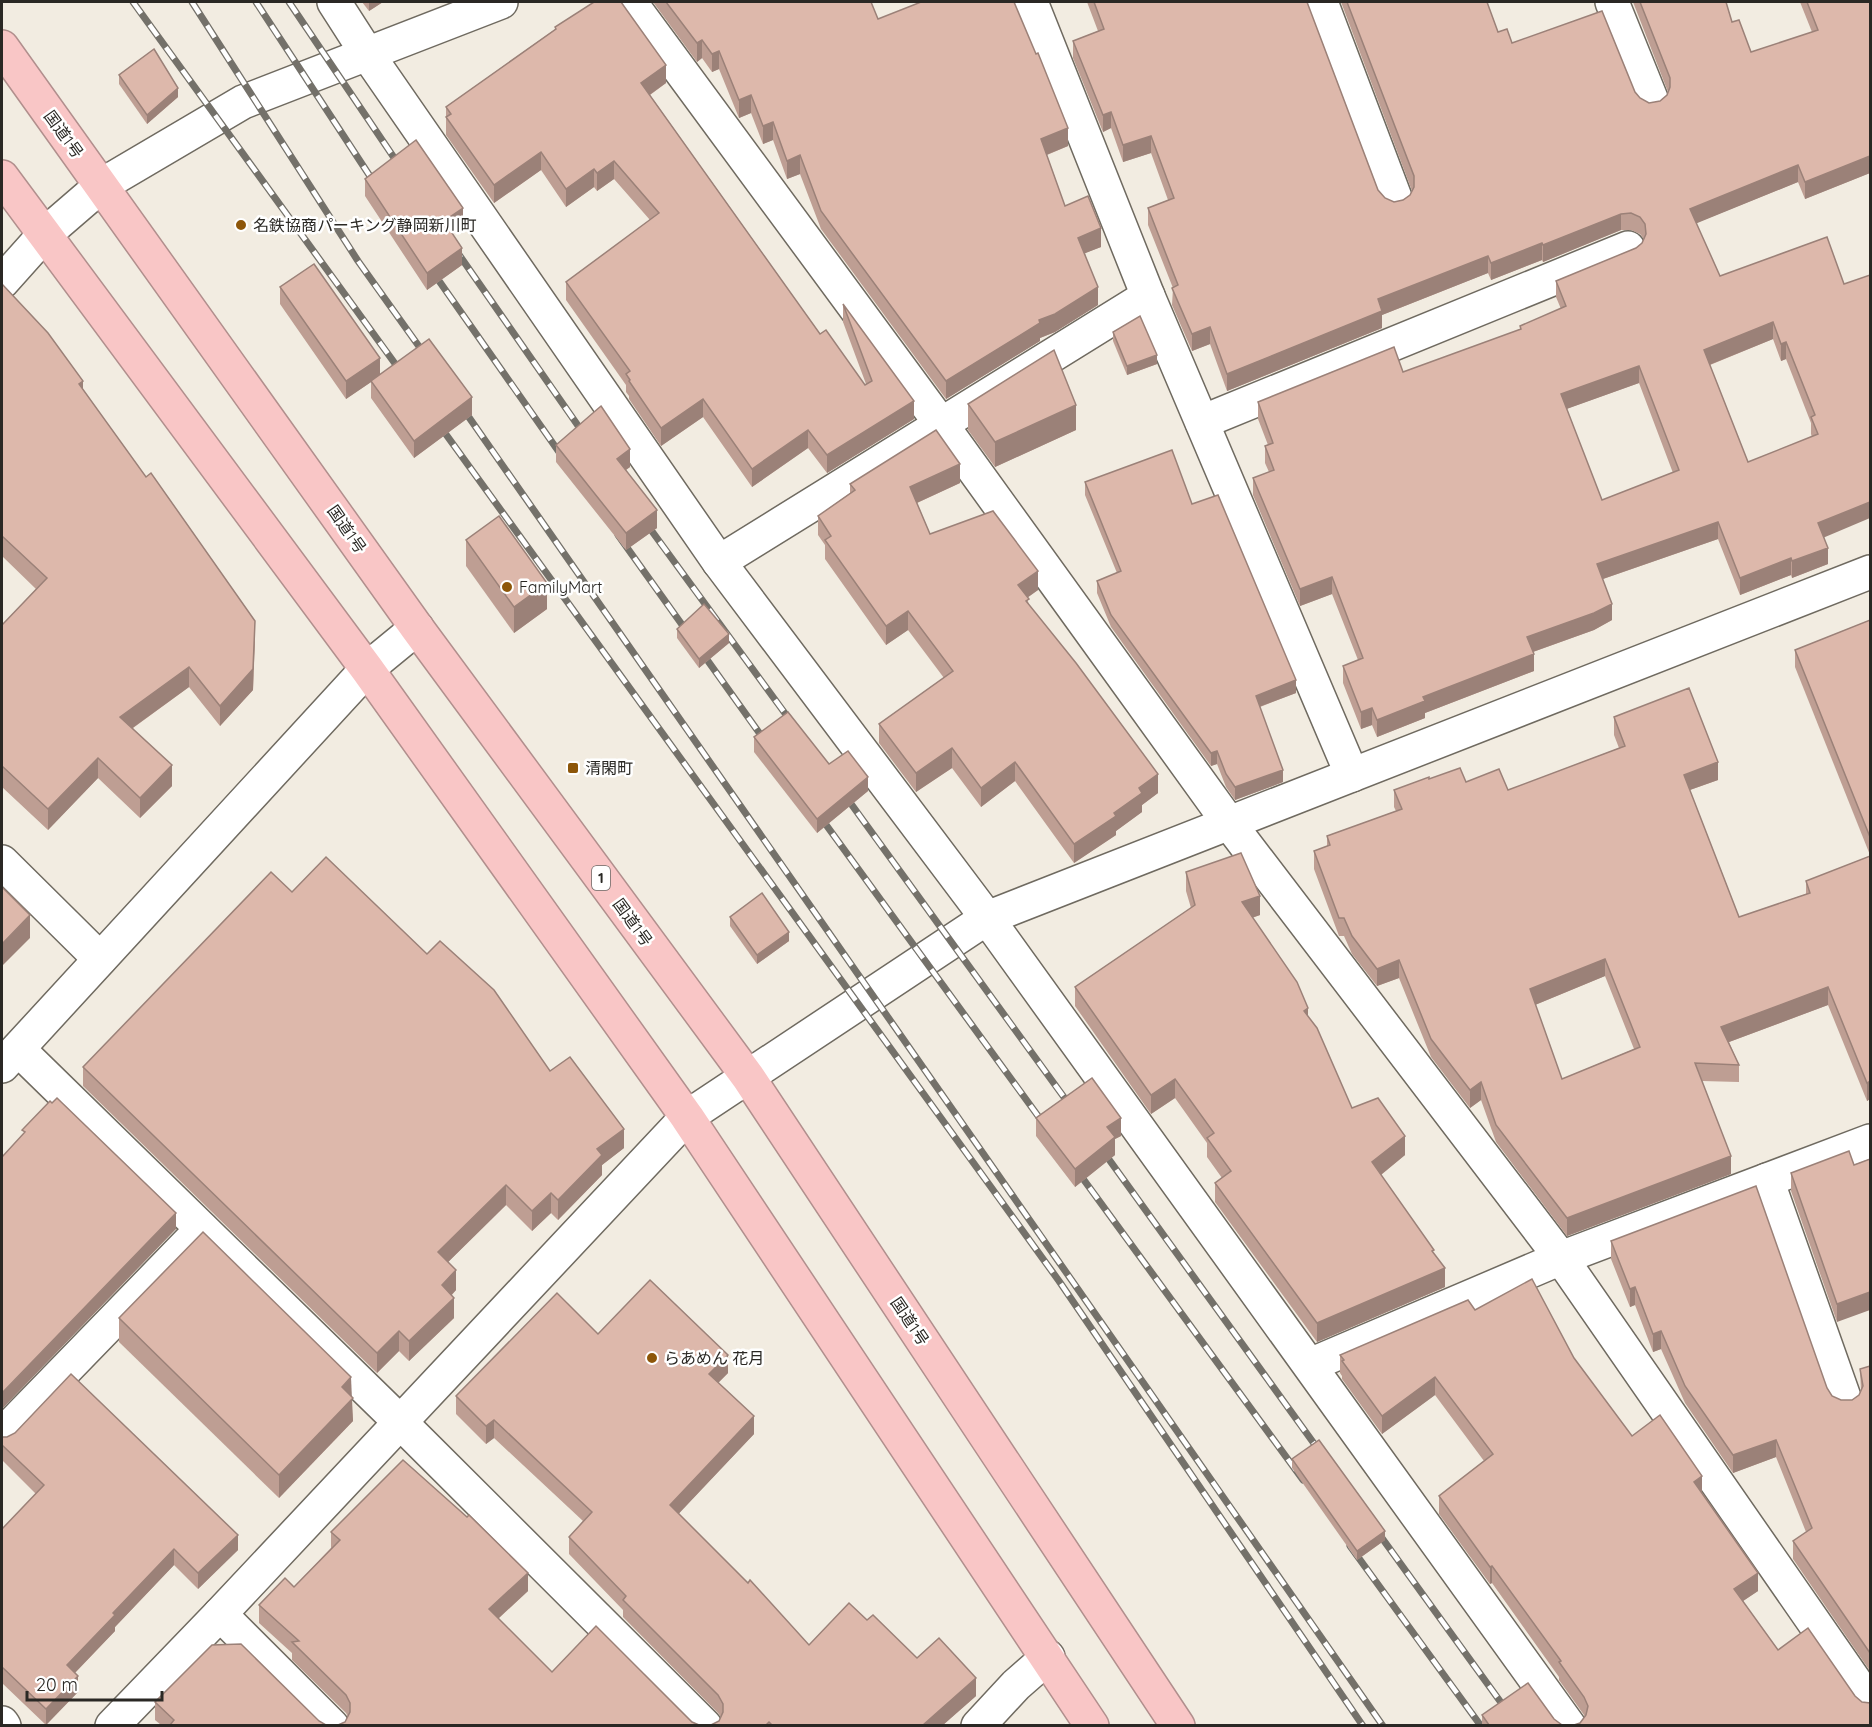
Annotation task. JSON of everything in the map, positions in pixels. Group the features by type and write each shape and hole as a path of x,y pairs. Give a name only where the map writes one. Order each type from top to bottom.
{"highway":[{"name":"国道1号","path":"2,47 417,628 748,1077 1178,1725"},
{"path":"2,177 367,669 687,1117 1092,1725"}],"street":[{"path":"334,2 368,55 719,562 987,918 1569,1725"},
{"path":"2,282 44,235 102,185 243,102 501,2"},
{"path":"630,2 941,424 1230,823 1562,1258 1870,1703"},
{"path":"1031,2 1148,296 1352,775"},
{"path":"1321,2 1396,200"},
{"path":"1612,2 1652,101"},
{"path":"1203,422 1628,249"},
{"path":"719,562 1148,296"},
{"path":"112,1725 220,1614 687,1117 987,918 1870,572"},
{"path":"417,628 367,669 10,1058 202,1228 705,1725"},
{"path":"2,862 100,959"},
{"path":"1310,1365 1562,1258 1870,1142"},
{"path":"1767,1180 1845,1401"},
{"path":"2,1436 202,1228"},
{"path":"220,1614 332,1725"},
{"path":"978,1725 1016,1685 1048,1657"}],"building":[{"path":"594,2 621,2 666,65 641,83 820,334 826,330 865,385 872,381 843,304 914,401 827,455 808,430 752,469 703,399 661,428 629,381 626,374 630,371 566,282 659,213 614,161 597,173 594,169 566,189 541,152 494,185 446,117 451,114 446,107 556,29 555,27"},
{"path":"666,2 871,2 878,19 921,2 1014,2 1036,54 1038,53 1068,128 1041,139 1065,206 1088,196 1101,228 1078,238 1098,287 1055,314 1039,320 1040,323 946,381 821,211 800,155 787,161 773,122 763,126 751,95 739,100 719,51 712,54 702,40 697,43"},
{"path":"1094,2 1307,2 1378,190 1385,198 1394,202 1410,195 1414,187 1414,176 1347,2 1487,2 1498,32 1507,29 1512,43 1602,11 1635,92 1649,103 1660,101 1667,95 1670,78 1640,2 1726,2 1732,22 1739,20 1751,52 1818,30 1807,2 1870,2 1870,156 1805,182 1798,165 1690,209 1720,276 1827,237 1844,284 1870,275 1870,502 1818,523 1828,548 1792,561 1791,558 1740,578 1718,522 1597,564 1612,604 1594,613 1527,637 1534,654 1423,697 1425,701 1377,720 1372,708 1361,712 1343,666 1363,658 1332,577 1300,589 1253,478 1274,470 1265,446 1273,443 1258,402 1394,347 1403,372 1521,329 1520,326 1566,306 1556,281 1636,248 1642,243 1646,234 1645,224 1640,217 1631,213 1621,214 1491,263 1488,256 1378,299 1382,311 1227,374 1210,327 1192,334 1172,288 1178,285 1148,208 1174,198 1151,136 1123,145 1111,112 1103,115 1073,41 1104,29","holes":["1773,322 1781,344 1786,342 1815,415 1811,417 1818,434 1748,462 1704,350","1639,366 1679,470 1602,500 1561,394"]},
{"path":"154,49 178,88 147,115 119,75"},
{"path":"416,140 463,208 444,221 462,248 427,273 365,179"},
{"path":"314,264 380,358 346,381 280,287"},
{"path":"2,284 48,333 83,381 79,384 146,477 151,473 255,621 253,669 220,706 189,667 120,717 172,765 140,798 98,758 48,809 2,766 2,625 47,578 2,536"},
{"path":"1140,316 1157,355 1127,366 1113,332"},
{"path":"429,339 472,397 414,441 371,381"},
{"path":"1054,350 1076,405 995,442 968,404"},
{"path":"601,406 630,449 617,459 657,510 626,533 556,445"},
{"path":"936,430 960,464 910,487 930,534 993,511 1038,571 1018,585 1029,599 1026,601 1076,663 1158,774 1139,788 1142,793 1114,813 1116,816 1074,844 1015,762 981,788 952,748 916,773 879,724 953,671 908,611 886,626 825,540 831,536 818,516 855,490 850,484"},
{"path":"1172,450 1192,504 1218,495 1296,680 1256,696 1283,770 1235,787 1226,774 1217,751 1211,753 1111,615 1097,581 1121,571 1085,482"},
{"path":"499,516 547,583 514,607 466,540"},
{"path":"704,604 729,634 699,659 677,629"},
{"path":"1870,620 1870,837 1795,650"},
{"path":"1689,688 1718,762 1684,775 1739,917 1810,893 1806,881 1870,856 1870,1081 1867,1083 1828,987 1721,1027 1739,1065 1695,1063 1731,1156 1567,1218 1496,1125 1481,1082 1470,1090 1431,1039 1399,960 1377,969 1352,936 1344,918 1339,918 1314,851 1330,845 1327,836 1402,809 1394,790 1429,777 1429,779 1460,768 1466,782 1499,769 1508,790 1625,746 1614,717","holes":["1605,959 1640,1047 1562,1079 1530,989"]},
{"path":"788,712 829,764 848,751 868,777 817,819 754,737"},
{"path":"1241,853 1260,896 1242,902 1297,982 1308,1008 1304,1011 1317,1028 1352,1108 1378,1098 1405,1136 1372,1162 1445,1268 1317,1323 1215,1183 1231,1171 1207,1138 1214,1133 1175,1079 1151,1095 1075,987 1195,905 1186,872"},
{"path":"326,857 427,954 440,941 494,990 550,1071 570,1057 624,1129 597,1149 602,1155 558,1200 551,1193 532,1211 506,1185 438,1252 456,1270 442,1285 454,1298 409,1341 399,1331 377,1353 83,1067 271,872 292,892"},
{"path":"2,887 30,915 2,944"},
{"path":"762,893 789,932 757,955 730,917"},
{"path":"1092,1078 1121,1118 1107,1127 1115,1137 1075,1169 1036,1118"},
{"path":"57,1098 176,1213 2,1393 2,1157 25,1132 22,1130 50,1101 52,1103"},
{"path":"1849,1151 1854,1165 1870,1159 1870,1292 1837,1304 1791,1173"},
{"path":"1756,1186 1827,1388 1832,1396 1841,1400 1852,1400 1859,1395 1863,1386 1860,1369 1870,1366 1870,1653 1793,1541 1812,1528 1776,1440 1733,1455 1685,1386 1661,1331 1653,1334 1635,1287 1630,1289 1611,1241"},
{"path":"203,1232 351,1377 342,1387 353,1398 279,1475 119,1318"},
{"path":"1532,1279 1574,1358 1632,1436 1660,1415 1702,1476 1694,1482 1758,1573 1734,1589 1778,1650 1808,1628 1855,1696 1862,1702 1870,1703 1870,1725 1574,1725 1580,1723 1586,1715 1588,1706 1584,1697 1559,1662 1561,1661 1439,1496 1493,1454 1435,1377 1382,1416 1340,1355 1468,1300 1475,1310"},
{"path":"650,1280 728,1355 709,1374 754,1416 670,1505 748,1583 750,1580 809,1645 849,1603 867,1620 873,1615 917,1658 939,1638 976,1678 923,1725 772,1725 769,1722 766,1725 711,1725 719,1721 723,1712 723,1704 718,1695 623,1600 626,1596 569,1537 592,1512 494,1420 486,1426 456,1396 557,1293 598,1334"},
{"path":"71,1374 238,1535 198,1573 174,1549 67,1665 78,1676 46,1709 2,1667 2,1529 44,1485 2,1445 2,1437 15,1433"},
{"path":"1319,1440 1385,1531 1357,1551 1292,1459"},
{"path":"403,1460 467,1517 469,1515 528,1573 489,1609 552,1672 596,1626 692,1722 699,1725 338,1725 345,1722 350,1712 350,1703 346,1695 292,1642 299,1641 259,1605 285,1578 294,1587 340,1540 331,1532"},
{"path":"241,1644 319,1721 326,1725 170,1725 174,1720 155,1702 212,1645"},
{"path":"1528,1683 1554,1719 1562,1725 1489,1725 1482,1715"}],"railway":[{"path":"133,2 404,376"},
{"path":"192,2 358,261 428,359"},
{"path":"256,2 379,190"},
{"path":"289,2 403,171"},
{"path":"453,246 588,440"},
{"path":"430,268 566,462"},
{"path":"459,403 1383,1726"},
{"path":"437,422 1059,1281 1363,1726"},
{"path":"643,519 795,727"},
{"path":"618,535 770,748"},
{"path":"841,790 1074,1111"},
{"path":"816,811 1049,1131"},
{"path":"1100,1147 1323,1456"},
{"path":"1073,1165 1303,1480"},
{"path":"1374,1527 1518,1726"},
{"path":"1350,1546 1481,1726"}],"place":[{"name":"名鉄協商パーキング静岡新川町","path":"241,225"},
{"name":"FamilyMart","path":"507,587"},
{"name":"清閑町","path":"573,768"},
{"name":"らあめん 花月","path":"652,1358"}]}
